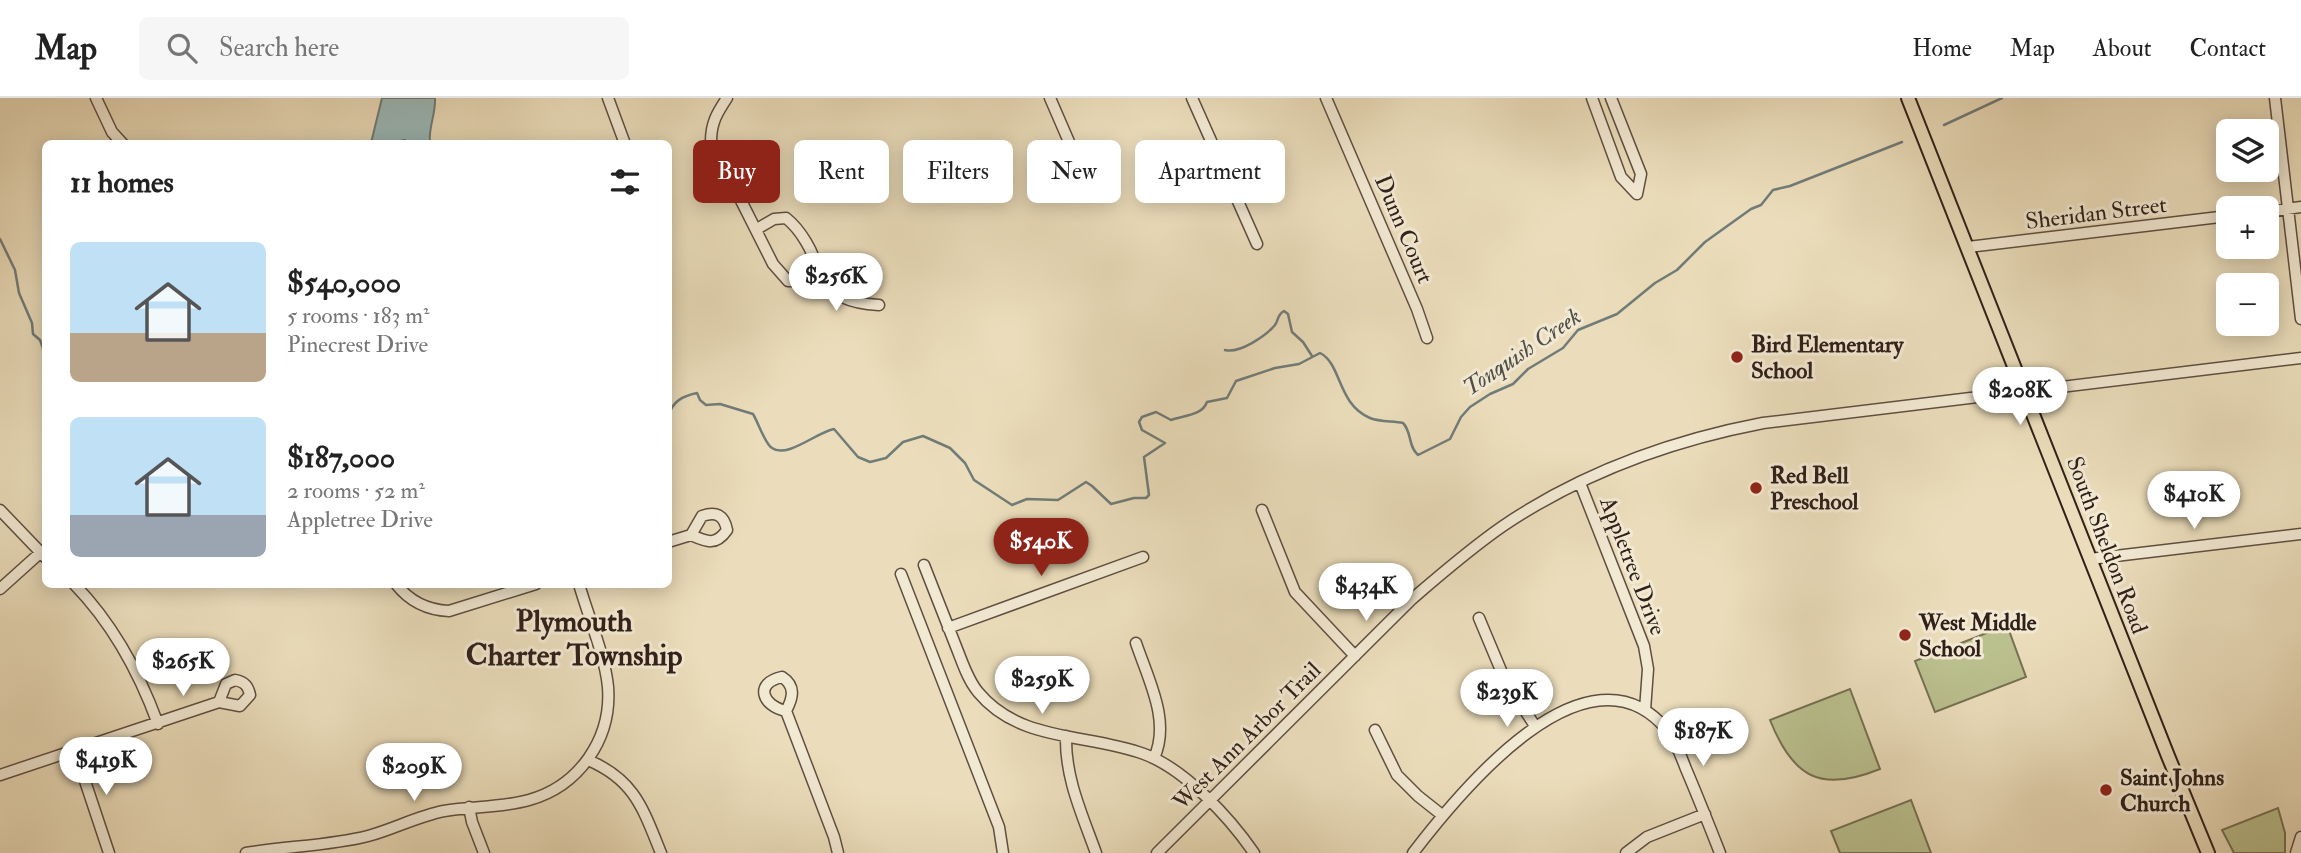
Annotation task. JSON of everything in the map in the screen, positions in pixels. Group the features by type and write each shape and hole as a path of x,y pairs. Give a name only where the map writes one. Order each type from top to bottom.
{"main road":[{"name":"South Sheldon Road","path":"1908,98 2208,853"}],"street":[{"path":"96,98 112,132 119,140"},
{"path":"608,98 624,140"},
{"path":"727,98 715,115 711,141 780,274 788,281 801,281 817,271 816,262 794,224 786,218 774,219 757,229"},
{"path":"1050,98 1068,140"},
{"path":"1192,98 1256,244"},
{"name":"Dunn Court","path":"1326,98 1418,309 1427,338"},
{"path":"1592,98 1621,177 1637,194 1641,174 1611,98"},
{"path":"2275,98 2301,319"},
{"path":"2279,210 2301,207"},
{"name":"Sheridan Street","path":"1968,247 2216,217"},
{"path":"813,275 840,298 861,304 879,305"},
{"name":"West Ann Arbor Trail","path":"1157,853 1412,599 1474,547 1527,511 1580,483 1649,452 1730,429 1830,414 2301,358"},
{"name":"Appletree Drive","path":"1580,483 1644,646 1648,669 1645,710"},
{"path":"0,510 42,555"},
{"path":"1262,510 1295,592 1355,656"},
{"path":"2090,559 2301,534"},
{"path":"672,541 691,535"},
{"path":"0,589 42,557"},
{"path":"948,628 1143,557"},
{"path":"924,565 971,682 993,707 1023,725 1143,753 1154,758 1176,772 1208,801 1238,831 1254,853"},
{"path":"901,574 999,827 1003,853"},
{"path":"77,588 126,653 158,724"},
{"path":"400,588 419,604 439,611 449,611 523,588"},
{"path":"247,853 319,848 369,836 425,816 469,807 511,804 543,796 570,780 588,760 604,726 608,706 604,668 580,588"},
{"path":"1479,618 1505,680 1535,726"},
{"path":"1136,643 1160,719 1161,741 1154,758"},
{"path":"0,775 219,702"},
{"path":"1413,853 1442,816 1487,767 1535,726 1567,709 1595,702 1620,703 1645,710 1662,724 1674,740 1720,853"},
{"path":"786,711 838,853"},
{"path":"1374,730 1398,775 1442,816"},
{"path":"1066,736 1069,777 1096,853"},
{"path":"75,751 109,853"},
{"path":"588,760 617,775 631,788 645,813 661,853"},
{"path":"469,807 484,853"},
{"path":"1626,853 1647,837 1705,814"},
{"path":"2296,851 2301,837"}],"green space":[{"path":"2007,625 2026,677 1935,712 1915,661"},
{"path":"1850,689 1880,769 1841,780 1812,775 1799,767 1789,756 1770,720"},
{"path":"1911,800 1931,853 1840,853 1831,831"},
{"path":"2278,808 2285,833 2285,853 2234,853 2222,830"}],"water":[{"path":"382,98 435,98 430,140 372,140"}],"waterway":[{"name":"Tonquish Creek","path":"1944,125 2002,98"},
{"name":"Tonquish Creek","path":"672,407 679,400 697,393 706,405 720,404 753,414 769,446 778,450 794,448 834,429 858,457 870,462 886,458 903,442 923,436 950,448 965,463 974,480 1012,505 1027,499 1058,500 1086,482 1111,504 1146,498 1149,495 1144,457 1165,443 1142,430 1139,422 1142,417 1156,412 1171,420 1192,414 1205,407 1207,402 1227,398 1236,381 1275,368 1299,364 1320,353 1327,358 1345,394 1359,412 1370,418 1403,423 1418,455 1450,439 1461,417 1470,407 1513,384 1528,369 1563,348 1578,330 1617,314 1655,283 1677,270 1705,242 1751,209 1761,205 1773,190 1790,186 1902,142"},
{"name":"Tonquish Creek","path":"0,239 15,270 19,293 32,323 33,334 42,346"},
{"path":"1225,350 1245,347 1259,339 1275,325 1284,311 1288,314 1292,332 1312,356"}],"place":[{"name":"Bird Elementary School","path":"1737,357"},
{"name":"Red Bell Preschool","path":"1756,488"},
{"name":"West Middle School","path":"1905,635"},
{"name":"Saint Johns Church","path":"2106,790"}],"district":[{"name":"Plymouth Charter Township","path":"574,638"}]}
